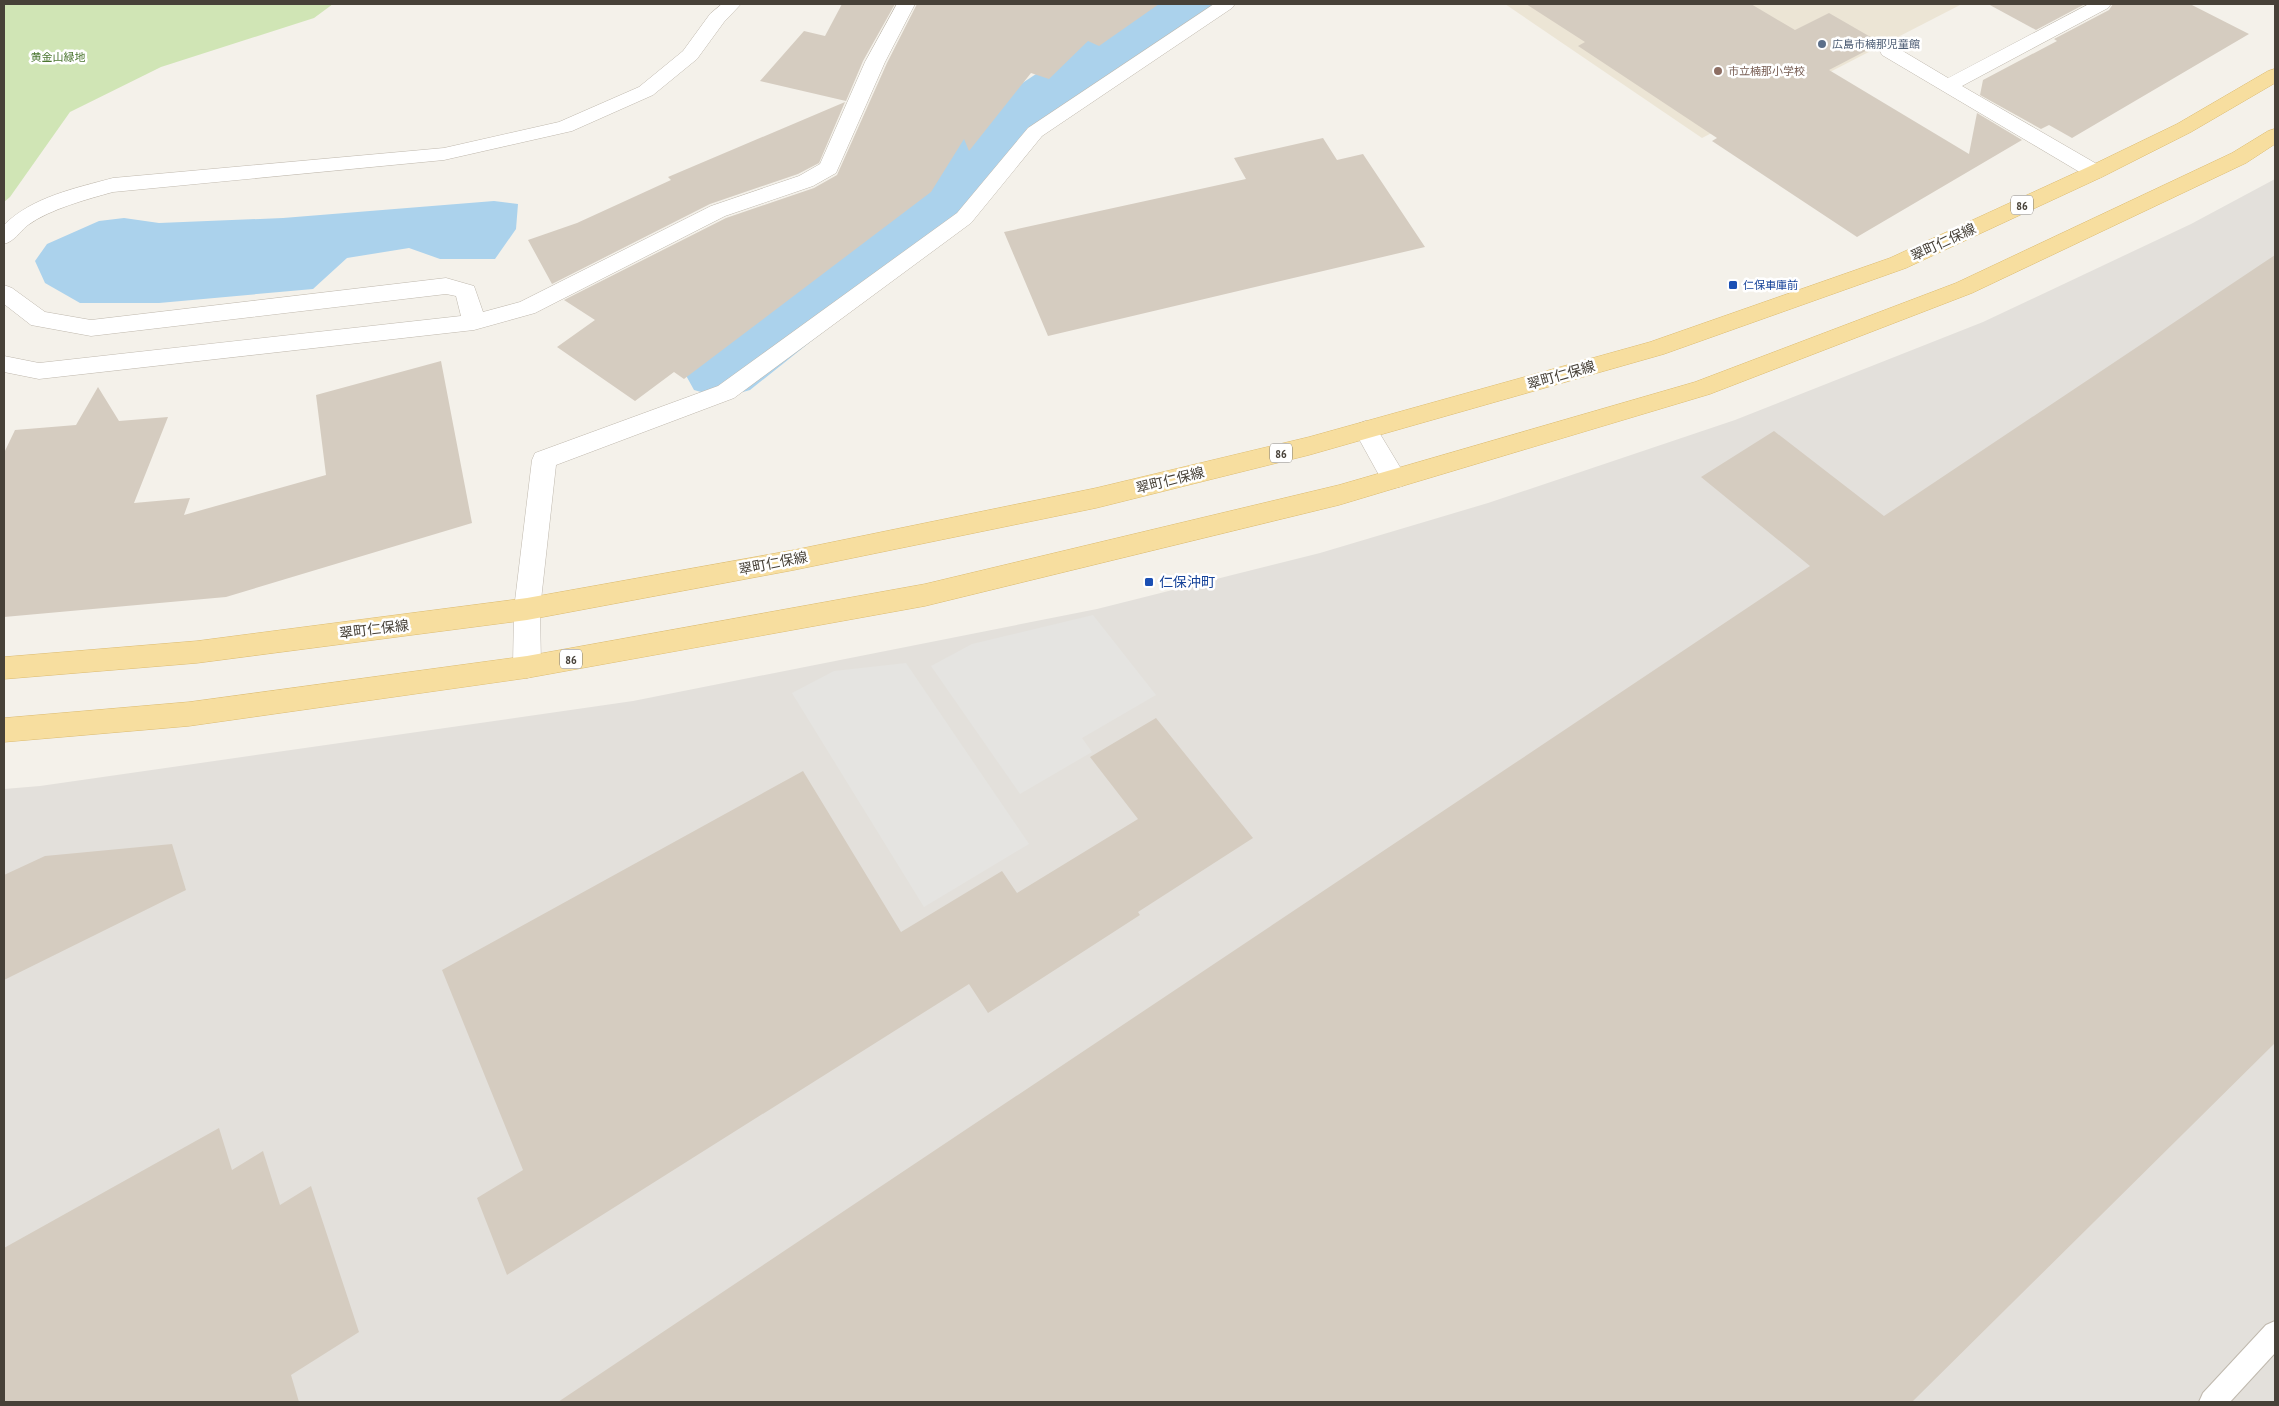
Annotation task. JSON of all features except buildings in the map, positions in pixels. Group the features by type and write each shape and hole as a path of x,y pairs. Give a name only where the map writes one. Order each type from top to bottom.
{"main road":[{"name":"翠町仁保線","path":"4,668 196,652 527,609 804,558 1096,498 1309,446 1656,348 1898,263 2095,172 2184,128 2275,75"},
{"name":"86","path":"4,730 189,714 527,667 925,595 1339,495 1702,388 1964,288 2239,158 2275,135"}],"street":[{"path":"4,237 21,220 69,196 113,185 444,154 565,127 646,91 690,55 717,18 732,4"},
{"path":"4,364 39,371 474,322 527,308 718,211 806,181 829,168 875,62 906,4"},
{"path":"527,667 527,609 544,460 726,392 964,218 1035,132 1226,4"},
{"path":"1949,86 2102,4"},
{"path":"1890,51 2095,172"},
{"path":"4,293 39,319 91,328 446,286 466,291 474,322"},
{"path":"1366,430 1394,478"}],"lane":[{"path":"2212,1402 2275,1334"}],"shaded area":[{"name":"市立楠那小学校","path":"1505,4 1962,4 1702,138"},
{"path":"2275,179 2275,1402 4,1402 4,789 40,786 633,701 1097,609 1320,553 1488,503 1735,420 1983,322 2191,224"},
{"path":"1093,615 1156,695 1082,738 1092,752 1020,794 931,666 972,644"},
{"path":"906,663 1029,844 924,907 792,693 834,671"}],"green space":[{"name":"黄金山緑地","path":"4,4 333,4 314,18 161,67 70,112 10,197 4,202"}],"water":[{"path":"494,201 518,204 516,229 495,259 440,259 409,248 347,258 313,289 159,303 80,303 45,283 35,261 47,244 99,221 124,218 159,223 283,218"}],"waterway":[{"path":"722,370 943,200 1016,118 1184,4"}],"place":[{"name":"広島市楠那児童館","path":"1822,44"},
{"name":"市立楠那小学校","path":"1718,71"},
{"name":"仁保車庫前","path":"1733,285"},
{"name":"仁保沖町","path":"1149,582"}]}
